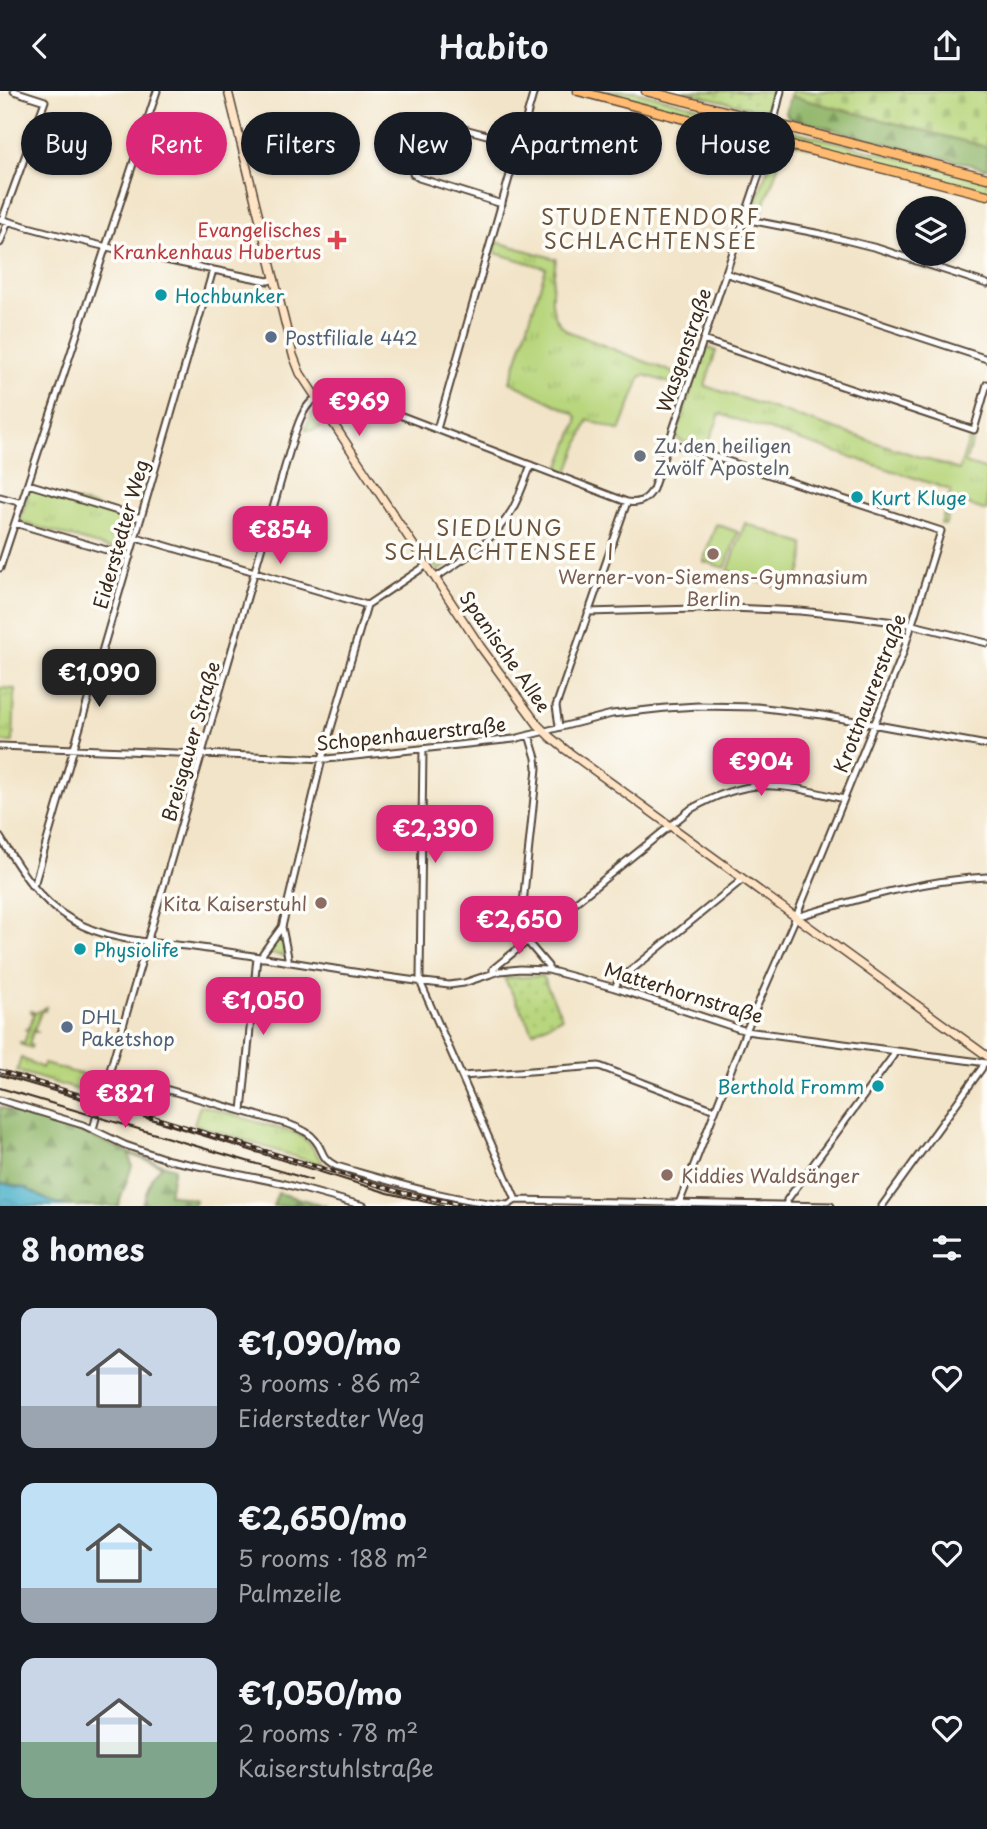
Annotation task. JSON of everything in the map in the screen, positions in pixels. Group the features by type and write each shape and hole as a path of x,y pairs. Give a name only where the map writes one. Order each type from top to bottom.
{"main road":[{"name":"Spanische Allee","path":"229,91 296,364 480,646 543,730 986,1061"},
{"path":"578,91 676,117"},
{"path":"646,91 730,112"},
{"path":"795,128 987,178"},
{"path":"795,146 987,195"}],"street":[{"path":"0,243 3,220 45,101 13,91"},
{"path":"0,568 157,91"},
{"path":"528,112 534,91"},
{"name":"Wasgenstraße","path":"776,112 781,91"},
{"path":"486,135 431,120 426,128 413,174 419,179 502,204"},
{"path":"437,429 511,175"},
{"name":"Wasgenstraße","path":"627,502 639,502 649,496 653,489 759,175"},
{"path":"744,219 877,248 987,284"},
{"path":"3,220 58,236 213,270 268,281 275,279"},
{"name":"Eiderstedter Weg","path":"31,885 35,882 213,270"},
{"path":"725,273 987,359"},
{"path":"703,341 974,430 987,384"},
{"path":"316,398 328,392 342,393 627,502 556,706 559,726"},
{"name":"Breisgauer Straße","path":"102,1098 301,416 304,408 316,398"},
{"name":"Krottnaurerstraße","path":"669,442 941,531 913,625 875,724 746,1031 678,1204"},
{"path":"435,578 476,551 506,520 531,465"},
{"path":"28,484 141,518"},
{"path":"0,496 22,503"},
{"path":"15,523 130,557"},
{"path":"136,537 367,605"},
{"path":"242,1111 260,957 282,927 322,759 367,605 427,565"},
{"path":"588,612 661,609 771,610 849,616 913,625 987,643"},
{"name":"Schopenhauerstraße","path":"0,746 322,759 516,739 612,714 698,706 757,707 822,715 987,745"},
{"path":"530,735 537,768 520,933 548,965 548,970"},
{"path":"424,749 421,982 516,1200"},
{"path":"493,973 493,969 527,941 691,809 710,798 735,789 776,785 844,799"},
{"name":"Matterhornstraße","path":"0,837 31,885 50,904 75,922 114,937 449,985 457,985 493,973 520,969 548,970 615,988 746,1031 986,1061"},
{"path":"796,917 895,890 939,881 987,877"},
{"path":"615,988 618,981 743,879"},
{"path":"282,927 288,962"},
{"path":"787,1205 894,1051"},
{"path":"882,1206 986,1061"},
{"path":"462,1076 599,1066 715,1110"},
{"path":"109,1073 291,1125 317,1141 327,1161 336,1166 463,1200 508,1205 516,1200 831,1206"},
{"path":"0,1100 93,1129 125,1145 169,1160 281,1183 364,1206"},
{"path":"93,1129 96,1118"}],"green space":[{"path":"589,91 635,91 718,112 676,113"},
{"path":"683,91 772,92 767,108 762,111"},
{"path":"792,91 987,91 987,147 790,96"},
{"path":"790,96 987,147 987,169 795,120 795,112 786,112"},
{"path":"795,132 987,180 987,193 795,143"},
{"path":"765,175 775,175 760,217 752,213"},
{"path":"497,242 556,259 552,288 553,307 555,316 567,331 685,377 682,387 641,376 620,431 588,420 568,472 559,469 577,417 510,382 546,268 495,253"},
{"path":"708,348 716,351 705,386 959,470 970,437 974,438 965,463 987,470 987,511 954,500 945,525 941,524 951,490 720,414 706,449 679,440 676,435 705,350"},
{"path":"330,398 350,403 339,418 328,404"},
{"path":"312,413 319,414 326,425 305,430"},
{"path":"31,488 134,518 136,522 127,552 20,522"},
{"path":"745,523 803,544 801,572 791,587 785,590 728,571"},
{"path":"716,524 738,532 725,568 703,561"},
{"path":"439,548 449,563 438,571 428,556"},
{"path":"0,688 15,689 13,742 0,742"},
{"path":"280,934 285,956 267,953"},
{"path":"542,976 562,1017 533,1032 504,978"},
{"path":"46,1007 45,1011 42,1010 34,1030 37,1032 33,1032 29,1044 32,1045 31,1048 20,1044 24,1043 28,1031 25,1029 28,1030 34,1014 31,1011 36,1013"},
{"path":"21,1058 42,1068 44,1064 99,1079 101,1082 97,1096 17,1071"},
{"path":"200,1105 298,1134 310,1144 324,1166 194,1124"},
{"path":"0,1107 85,1134 174,1168 169,1194 196,1200 193,1206 141,1206 152,1177 162,1166 129,1154 132,1166 118,1206 66,1206 47,1200 25,1188 0,1183"},
{"path":"278,1193 327,1206 273,1206"}],"water":[{"path":"0,1183 25,1188 47,1200 66,1206 0,1206"}],"tunnel":[{"path":"96,1118 102,1098"}],"tram line":[{"path":"0,1075 388,1193 443,1206"},
{"path":"0,1088 311,1180"}],"railway":[{"path":"0,1071 404,1193 468,1206"}],"place":[{"name":"Evangelisches Krankenhaus Hubertus","path":"337,240"},
{"name":"Hochbunker","path":"161,295"},
{"name":"Postfiliale 442","path":"271,337"},
{"name":"Zu den heiligen Zwölf Aposteln","path":"640,456"},
{"name":"Kurt Kluge","path":"857,497"},
{"name":"Werner-von-Siemens-Gymnasium Berlin","path":"713,554"},
{"name":"Kita Kaiserstuhl","path":"321,903"},
{"name":"Physiolife","path":"80,949"},
{"name":"DHL Paketshop","path":"67,1027"},
{"name":"Berthold Fromm","path":"878,1086"},
{"name":"Kiddies Waldsänger","path":"667,1175"}],"district":[{"name":"STUDENTENDORF SCHLACHTENSEE","path":"651,228"},
{"name":"SIEDLUNG SCHLACHTENSEE I","path":"500,539"}]}
